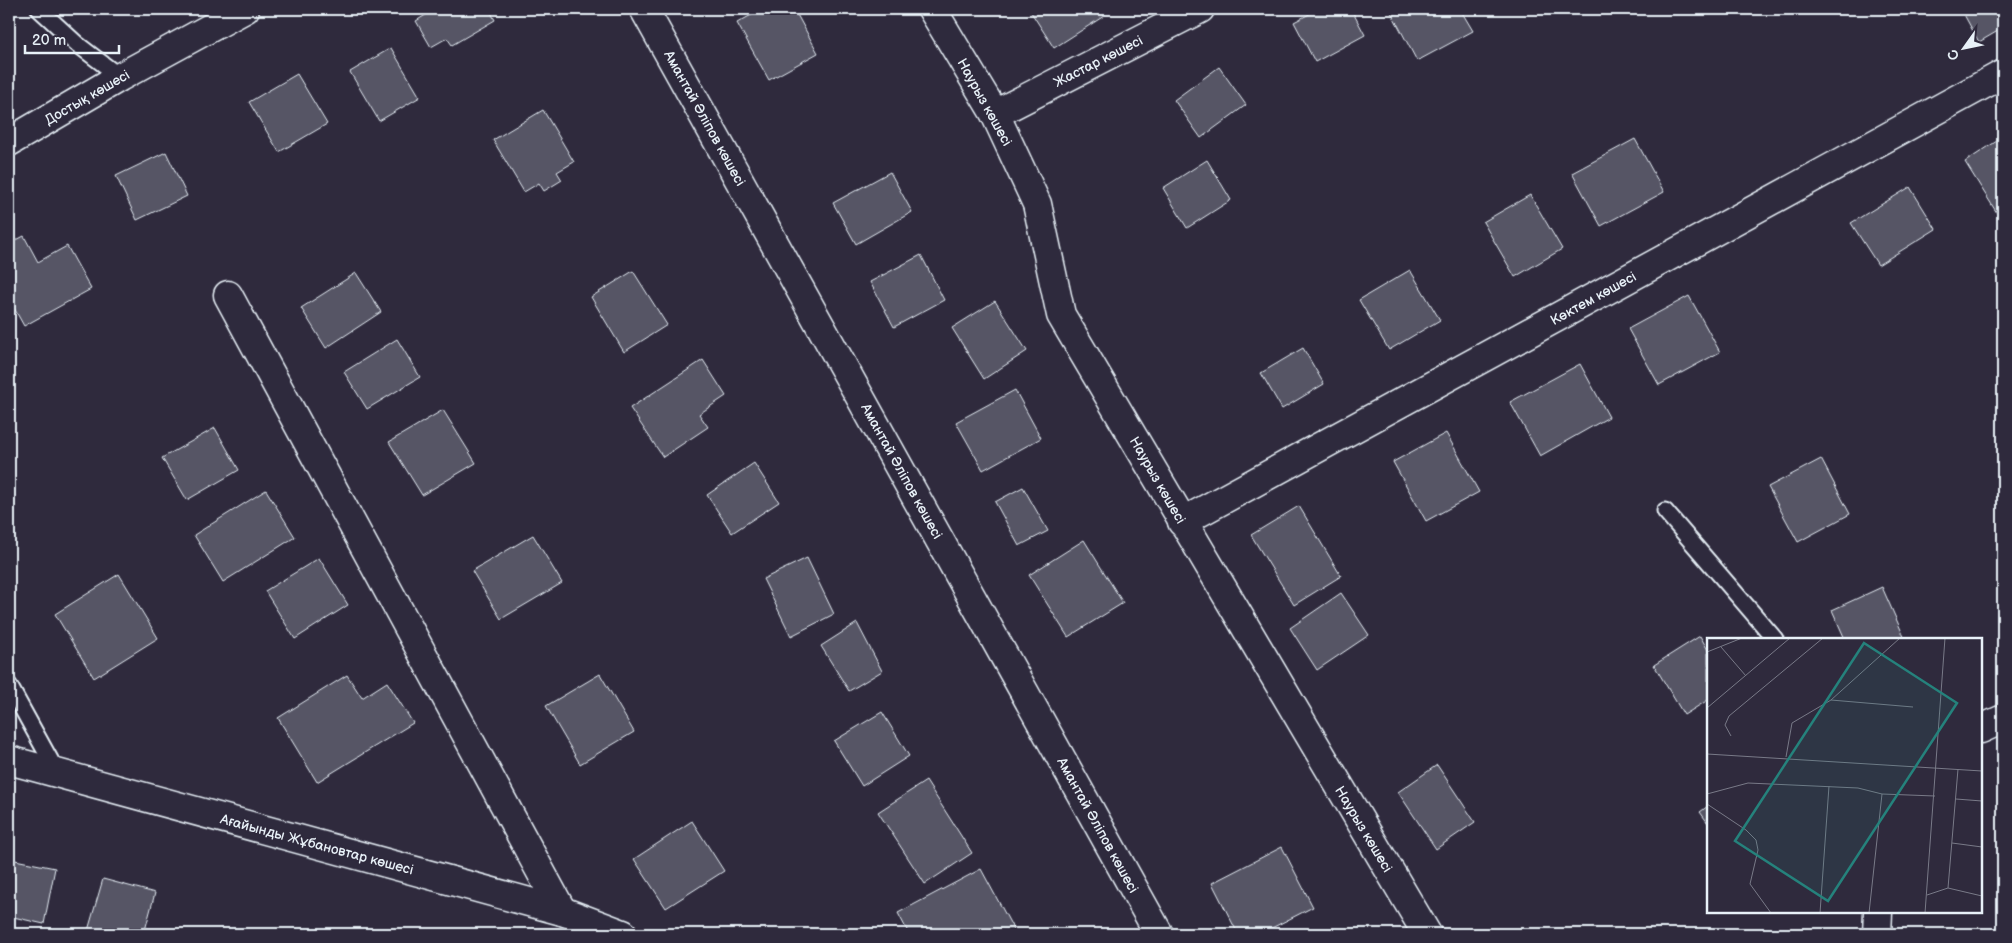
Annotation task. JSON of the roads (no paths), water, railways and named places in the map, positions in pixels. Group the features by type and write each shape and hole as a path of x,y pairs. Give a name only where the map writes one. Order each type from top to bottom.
{"street":[{"name":"Достық көшесі","path":"9,142 245,9"},
{"name":"Амантай Әліпов көшесі","path":"644,9 1159,934"},
{"name":"Наурыз көшесі","path":"932,9 995,114 1037,204 1061,315 1427,934"},
{"name":"Жастар көшесі","path":"995,114 1200,9"},
{"name":"Көктем көшесі","path":"1182,522 2003,74"},
{"path":"228,295 562,911"},
{"path":"1982,729 2003,719"},
{"name":"Ағайынды Жұбановтар көшесі","path":"9,760 562,911 623,934"},
{"path":"1877,934 1878,913"}],"lane":[{"path":"39,9 77,44 120,78"},
{"path":"1666,511 1774,638"},
{"path":"9,685 56,772"}]}
